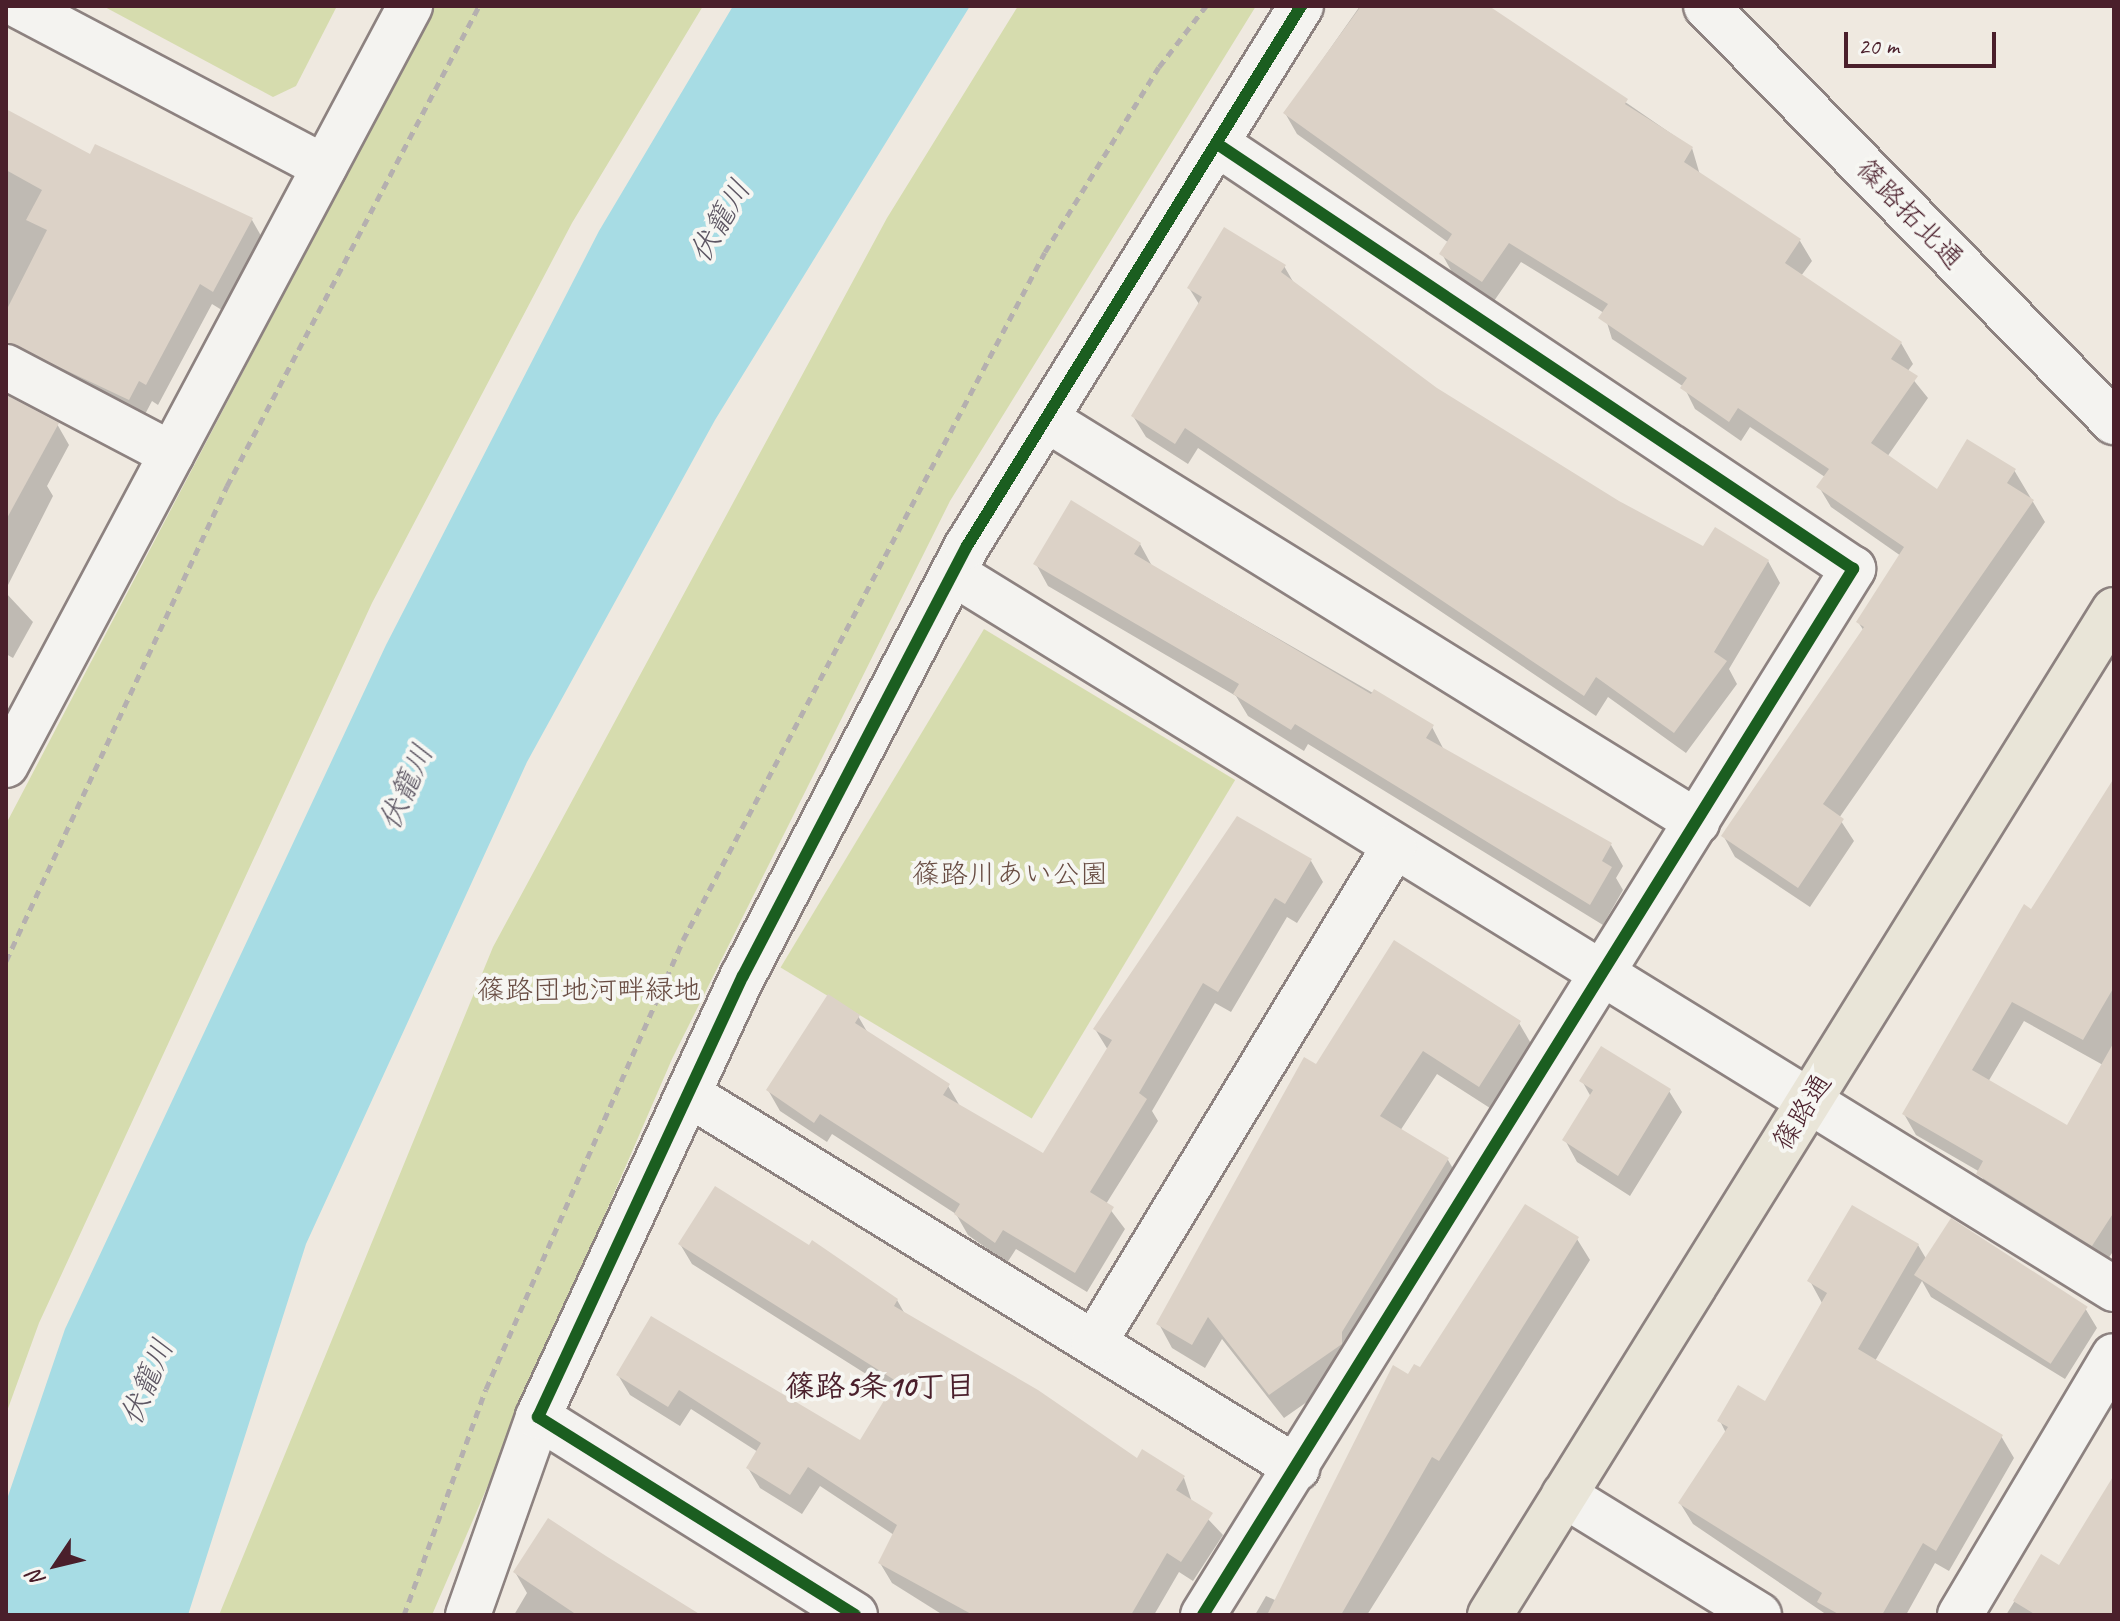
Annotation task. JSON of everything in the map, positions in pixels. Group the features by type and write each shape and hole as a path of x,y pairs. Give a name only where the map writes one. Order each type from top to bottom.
{"main road":[{"name":"篠路通","path":"1490,1615 2114,610"}],"street":[{"path":"19,6 324,167"},
{"path":"9,751 172,454 410,6"},
{"path":"468,1615 538,1417 688,1094 953,573 1301,6"},
{"name":"篠路拓北通","path":"1706,6 2114,422"},
{"path":"1203,1615 1853,569 1216,143"},
{"path":"6,367 172,454"},
{"path":"1046,419 1697,822"},
{"path":"953,573 2114,1289"},
{"path":"1094,1343 1394,847"},
{"path":"688,1094 1297,1468"},
{"path":"1960,1615 2114,1356"},
{"path":"538,1417 855,1615"},
{"path":"1564,1495 1759,1615"}],"path":[{"path":"6,961 227,486 479,6"},
{"path":"404,1615 486,1389 683,940 1045,252 1159,67 1206,6"}],"green space":[{"path":"103,6 337,6 296,86 273,97"},
{"path":"435,6 703,6 572,223 372,603 39,1323 6,1414 6,824"},
{"name":"篠路団地河畔緑地","path":"1018,6 1256,6 950,501 672,1059 432,1615 219,1615 493,947 887,218"},
{"name":"篠路川あい公園","path":"984,629 1235,780 1032,1118 781,968"}],"water":[{"name":"伏籠川","path":"733,6 970,6 715,420 527,762 306,1244 188,1615 6,1615 6,1502 65,1329 386,645 599,231"}],"building":[{"path":"1361,6 1489,6 1628,99 1625,104 1693,147 1684,162 1801,239 1785,263 1902,342 1891,359 1918,376 1871,443 1937,489 1967,439 2016,469 2007,483 2034,500 1823,804 1844,819 1798,888 1721,836 1864,627 1856,622 1904,547 1816,487 1829,469 1738,408 1729,422 1680,388 1687,378 1598,318 1608,304 1509,243 1482,282 1439,254 1452,234 1283,113"},
{"path":"6,109 90,154 95,144 253,218 213,292 200,284 146,385 139,381 129,400 6,342 6,311 47,230 26,220 42,190 6,170"},
{"path":"1224,227 1286,265 1281,272 1437,388 1619,501 1703,546 1715,527 1769,560 1714,652 1727,661 1674,733 1596,677 1584,696 1185,428 1175,444 1131,416 1202,297 1187,288"},
{"path":"6,395 59,423 6,520"},
{"path":"1071,500 1141,543 1134,554 1371,694 1374,689 1434,725 1426,738 1612,843 1602,861 1612,867 1590,905 1295,724 1291,730 1233,694 1239,684 1033,564"},
{"path":"2114,778 2114,987 2083,1040 2012,1002 1972,1070 2067,1125 2114,1042 2114,1212 2092,1246 1976,1174 1983,1161 1902,1114 2024,904 2031,909"},
{"path":"1237,816 1312,859 1285,904 1275,898 1218,992 1203,983 1139,1093 1147,1099 1090,1192 1114,1207 1075,1273 1003,1230 995,1243 954,1214 960,1204 820,1114 814,1123 766,1090 828,994 860,1015 855,1023 950,1084 943,1095 1043,1153 1112,1040 1093,1029"},
{"path":"1394,940 1521,1021 1479,1087 1423,1051 1380,1116 1449,1158 1342,1332 1342,1344 1269,1395 1208,1317 1192,1345 1156,1324 1304,1057 1316,1064"},
{"path":"1601,1046 1671,1089 1618,1176 1562,1140 1593,1090 1579,1081"},
{"path":"715,1186 809,1245 812,1240 898,1299 894,1306 1038,1390 1137,1458 1142,1449 1185,1476 1176,1490 1213,1513 1181,1562 1167,1553 1131,1615 973,1615 878,1563 897,1525 808,1467 790,1495 746,1468 761,1443 679,1390 668,1407 616,1375 651,1316 860,1440 896,1381 678,1244"},
{"path":"1525,1204 1579,1237 1439,1461 1432,1457 1341,1615 1267,1615 1393,1365 1408,1374 1414,1364 1420,1367"},
{"path":"1852,1205 1919,1244 1858,1349 2003,1435 1936,1551 1923,1543 1882,1615 1840,1615 1817,1602 1822,1593 1678,1503 1728,1427 1717,1421 1738,1385 1765,1401 1827,1293 1807,1281"},
{"path":"1951,1218 2088,1307 2051,1364 1914,1275"},
{"path":"2114,1475 2114,1615 2036,1615 2013,1601 2041,1554 2059,1565"},
{"path":"548,1518 701,1615 577,1615 513,1572"}],"cycle path":[{"path":"855,1615 538,1417 743,976 967,546 1301,6"},
{"path":"1203,1615 1853,569 1216,143"}],"district":[{"name":"篠路5条10丁目","path":"880,1386"}]}
